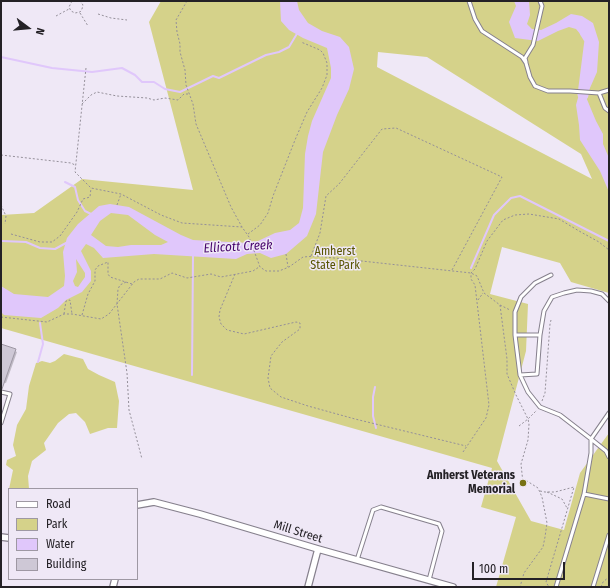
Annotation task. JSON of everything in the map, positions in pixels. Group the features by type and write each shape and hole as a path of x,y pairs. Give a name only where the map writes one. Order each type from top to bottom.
{"street":[{"name":"Mill Street","path":"138,505 154,502 200,514 453,587"},
{"path":"308,587 318,549"}],"lane":[{"path":"469,1 475,19 482,31 522,57 526,63"},
{"path":"540,1 542,6 533,45 525,58 530,77 535,86 548,91 599,93 609,90"},
{"path":"599,93 605,108 609,111"},
{"path":"551,275 535,283 521,297 514,312 514,335 520,375 528,392 540,407 560,415 606,451 609,457"},
{"path":"520,375 537,374 540,335 544,311 552,297 570,292 591,291 602,294 609,301"},
{"path":"514,335 540,335"},
{"path":"1,392 10,394 1,423"},
{"path":"556,587 584,494 591,453 591,439 609,413"},
{"path":"584,494 609,499"},
{"path":"357,560 373,510 381,507 439,524 442,531 429,580"},
{"path":"593,587 609,535"}],"path":[{"path":"70,9 69,5 72,1"},
{"path":"80,1 82,3 82,9 80,12"},
{"path":"187,1 176,20 186,84 193,104 196,124 231,207 249,238 260,267 266,271 279,271 289,268 303,257 310,256 471,273 477,276 484,293 500,305 514,312"},
{"path":"70,9 75,13 80,12"},
{"path":"56,16 70,9"},
{"path":"80,12 88,26"},
{"path":"98,14 111,18 127,20"},
{"path":"247,234 260,225 268,213 273,196 295,140 307,112 322,88 327,75 327,63 324,53 301,42"},
{"path":"86,68 75,172 91,188 121,194 161,215 182,223 242,227"},
{"path":"82,104 91,95 97,92 154,100 165,98 178,100 184,94 189,94"},
{"path":"310,256 320,233 326,196 338,184 382,129 396,128 502,177 451,271"},
{"path":"1,155 71,163 76,165"},
{"path":"11,234 40,242 52,242 60,236 77,212 83,199 90,197 91,188"},
{"path":"117,205 121,194"},
{"path":"1,205 6,216 5,224"},
{"path":"463,452 486,418 489,405 475,285 471,279 471,273 475,269 487,241 503,220 515,215 529,214 559,219 579,232 599,242 609,250"},
{"path":"286,254 289,268"},
{"path":"82,316 88,294 95,281 95,270 98,266 108,262 108,274 110,277 133,284"},
{"path":"1,317 47,322 64,314 72,314 101,319 109,314 133,284 139,279 160,279 172,273 187,278 211,274 221,277 254,271 260,267"},
{"path":"235,274 220,310 219,317 221,324 227,330 244,334 296,322 300,323 300,329 282,342 271,356 268,378 270,388 288,399 355,419 466,446"},
{"path":"126,282 118,288 117,304 129,410 142,459"},
{"path":"477,301 484,293"},
{"path":"64,314 66,301 70,300 72,314"},
{"path":"500,305 508,374 516,395 528,419 528,440 521,464 523,483 527,481 539,490 542,497 547,523 546,537 542,547 524,573 520,587"},
{"path":"519,426 540,407 545,393 551,320"},
{"path":"546,492 555,492 574,487 546,582 549,587"},
{"path":"539,490 562,499 568,508"},
{"path":"601,587 603,582 609,577"}],"green space":[{"name":"Amherst State Park","path":"161,1 609,1 609,293 571,282 560,263 502,247 490,294 528,304 526,351 497,461 531,521 564,530 580,473 609,433 609,587 496,587 516,517 481,507 492,468 1,328 1,215 34,213 82,179 193,190 149,22","holes":["378,52 427,57 581,154 592,179 377,67"]},
{"path":"64,354 83,359 88,369 115,382 119,401 117,428 108,428 90,434 85,422 76,413 69,414 58,423 44,443 46,450 32,461 28,476 29,488 9,488 13,470 6,465 7,460 16,456 13,445 17,425 26,409 29,386 36,363 42,361 50,363"}],"water":[{"path":"280,1 297,1 299,10 308,23 322,31 340,37 349,47 354,69 349,89 323,152 316,214 307,236 286,254 271,258 260,253 247,254 236,259 154,254 103,258 94,248 86,244 81,251 91,271 91,281 82,292 66,300 58,308 41,318 4,315 1,312 1,286 14,294 48,297 64,286 65,276 63,252 67,238 78,224 99,206 110,204 129,207 193,240 247,243 258,241 275,233 290,230 299,223 303,208 305,154 308,136 312,121 331,78 331,68 327,48 303,38 289,30 281,21","holes":["111,213 128,215 155,235 168,242 161,245 131,245 118,247 106,246 91,235 100,221","76,259 85,273 85,277 78,287 75,286 73,281 77,272"]},
{"path":"514,1 529,1 530,15 527,24 532,29 541,30 571,14 582,16 593,23 599,42 597,72 586,97 603,134 603,144 609,158 609,192 600,171 580,140 576,105 581,87 590,72 592,48 576,29 569,27 538,41 515,38 509,22 516,6"}],"building":[{"path":"1,344 16,349 2,389 1,389"}],"waterway":[{"path":"1,57 52,68 92,72 122,68 135,75 142,82 154,82 165,89 180,92 213,76 219,78 266,55 279,52 289,47 298,32"},
{"name":"Ellicott Creek","path":"583,95 590,40 585,32"},
{"path":"65,182 75,187 78,200 85,211 91,214"},
{"path":"471,268 494,215 511,198 520,196 609,241"},
{"path":"2,241 26,242 40,248 55,249 66,243"},
{"path":"192,375 193,254"},
{"path":"38,362 43,344 40,323"},
{"path":"375,387 373,397 373,416 376,428"}],"place":[{"name":"Amherst Veterans Memorial","path":"523,483"}]}
